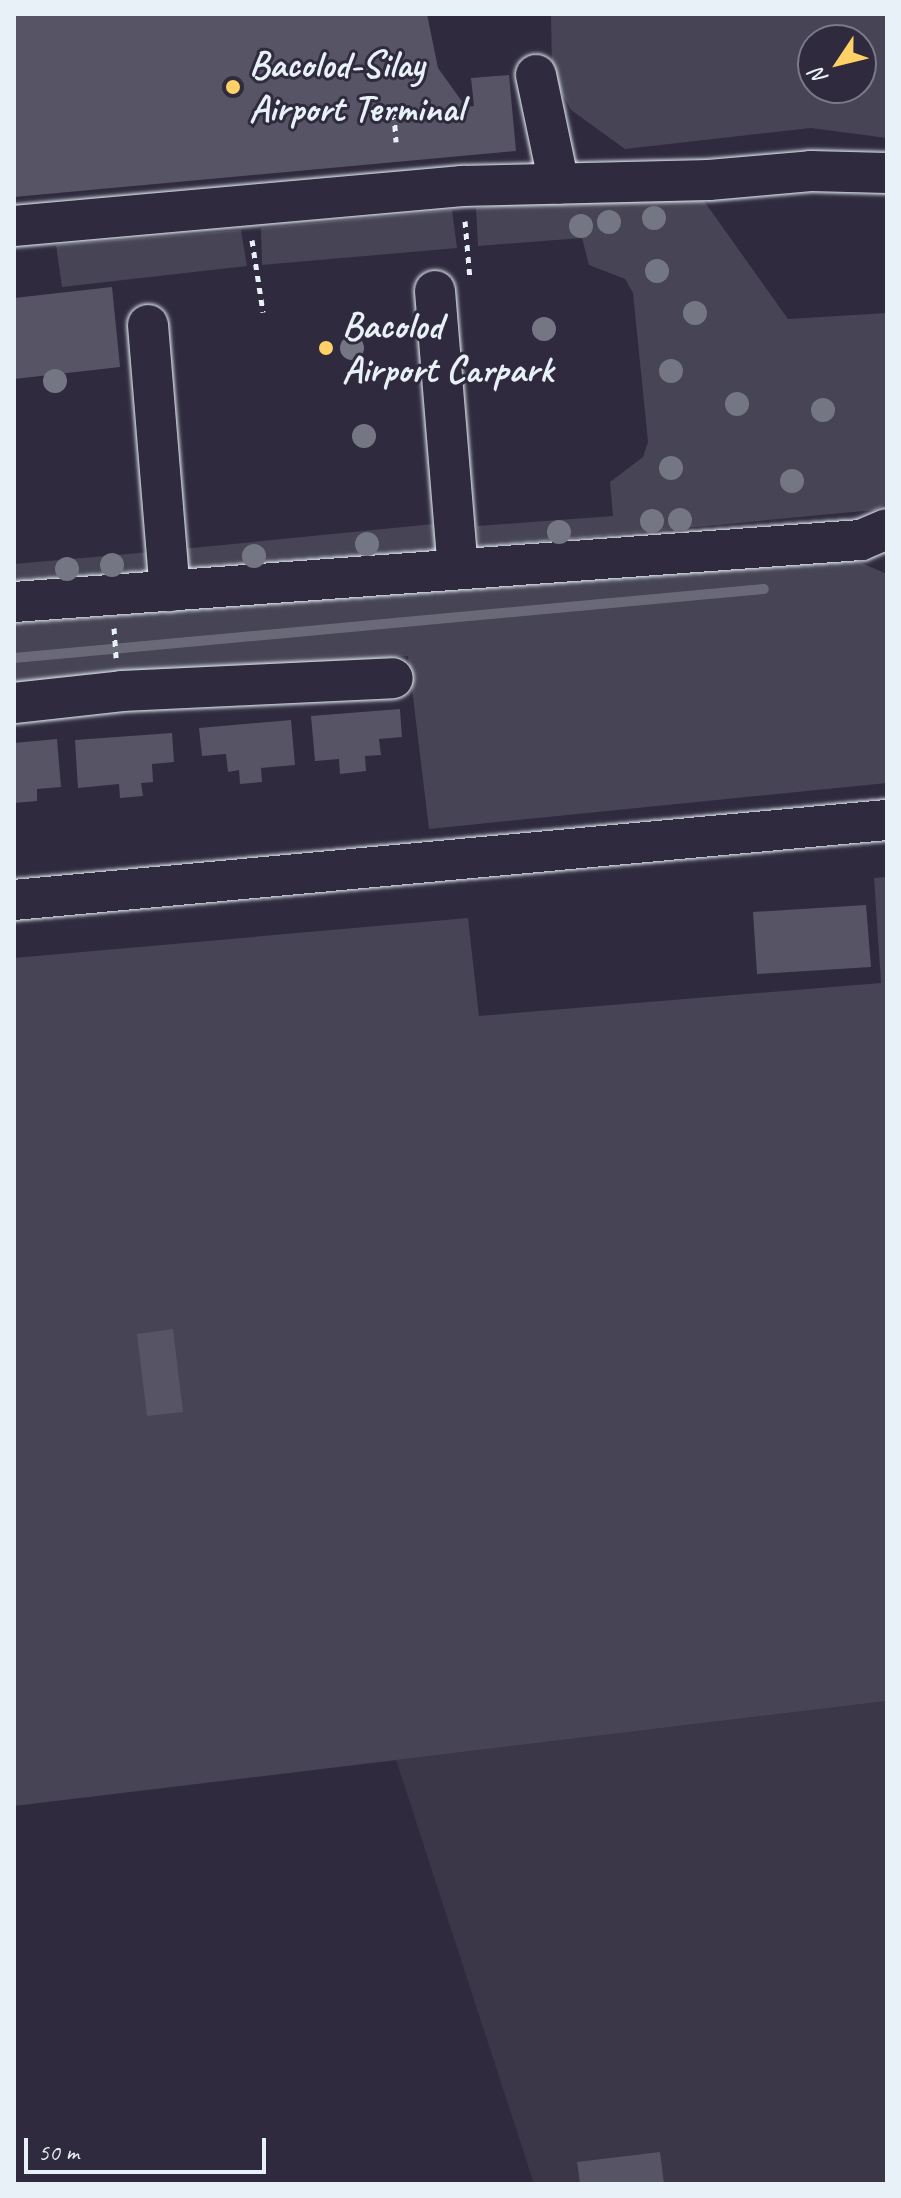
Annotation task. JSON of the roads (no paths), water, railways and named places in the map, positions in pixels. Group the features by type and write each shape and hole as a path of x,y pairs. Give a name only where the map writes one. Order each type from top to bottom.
{"street":[{"path":"536,75 559,184"},
{"path":"14,226 462,186 811,171 887,173"},
{"path":"435,291 458,569"},
{"path":"148,325 170,591"},
{"path":"14,602 878,540"},
{"path":"14,703 122,691 393,678"},
{"path":"14,900 887,820"}],"waterway":[{"path":"14,658 764,589"}],"place":[{"name":"Bacolod-Silay Airport Terminal","path":"233,87"},
{"name":"Bacolod Airport Carpark","path":"326,348"}]}
